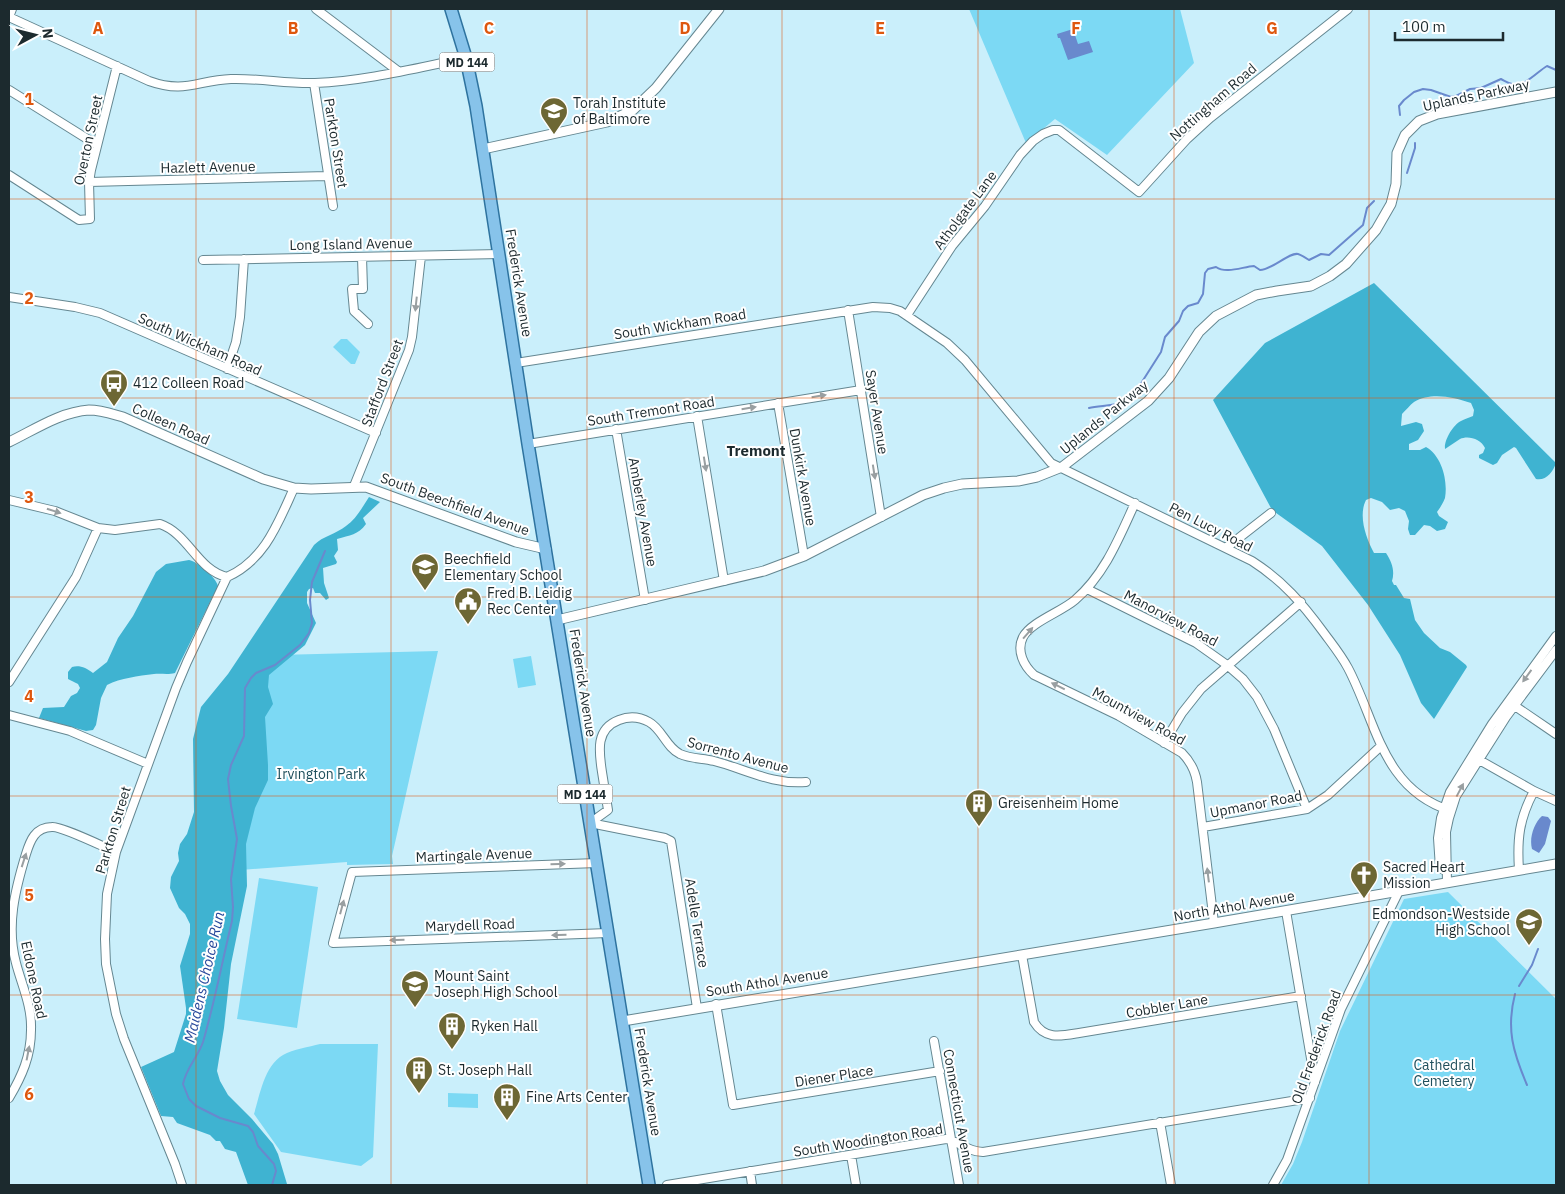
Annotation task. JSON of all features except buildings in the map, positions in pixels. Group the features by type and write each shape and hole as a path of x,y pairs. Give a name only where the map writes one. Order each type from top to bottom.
{"main road":[{"name":"Frederick Avenue","path":"451,9 466,58 476,106 528,444 649,1185"}],"street":[{"path":"12,9 9,17 154,83 168,86 188,87 229,79 314,83 355,79 466,58"},
{"path":"316,9 398,71"},
{"path":"483,149 607,122 633,110 656,88 719,9"},
{"name":"Nottingham Road","path":"1053,130 1064,133 1139,192 1187,139 1210,118 1348,9"},
{"name":"Overton Street","path":"9,175 79,220 90,219 89,182 116,66"},
{"name":"Parkton Street","path":"314,83 333,206"},
{"path":"9,90 97,145"},
{"name":"Uplands Parkway","path":"804,556 923,495 962,484 1018,481 1037,477 1062,467 1148,401 1169,378 1199,332 1216,316 1256,295 1311,286 1330,276 1346,264 1376,230 1391,204 1396,184 1397,153 1400,143 1405,134 1419,121 1437,114 1556,92"},
{"name":"Atholgate Lane","path":"907,315 952,246 985,206 1020,155 1033,141 1053,130"},
{"name":"Hazlett Avenue","path":"89,182 328,176"},
{"name":"Long Island Avenue","path":"203,260 500,254"},
{"name":"Stafford Street","path":"354,486 405,363 411,344 421,256"},
{"path":"362,257 363,289 352,289 354,311 368,324"},
{"path":"227,369 236,342 239,325 244,259"},
{"name":"South Wickham Road","path":"9,297 88,309 376,433"},
{"name":"South Wickham Road","path":"516,363 848,310 882,306 907,315"},
{"name":"Sayer Avenue","path":"848,310 881,517"},
{"name":"Pen Lucy Road","path":"907,315 957,352 1048,460 1226,548 1268,572 1301,602 1347,667 1381,746 1395,770 1409,786 1433,804 1447,809"},
{"name":"South Tremont Road","path":"528,444 861,390"},
{"name":"Dunkirk Avenue","path":"778,403 804,556"},
{"name":"Colleen Road","path":"9,442 61,416 90,410 104,411 263,479 294,488"},
{"path":"697,416 724,581"},
{"name":"Amberley Avenue","path":"616,429 645,600"},
{"name":"South Beechfield Avenue","path":"294,488 366,487 516,542 546,549"},
{"path":"9,500 56,511 98,528 115,530 160,524 166,526 181,537 212,572 227,577 239,572 261,552 275,529 294,488"},
{"path":"1086,589 1107,562 1135,503"},
{"path":"1226,548 1271,513"},
{"path":"9,682 76,577 98,528"},
{"path":"557,620 764,571 804,556"},
{"name":"Parkton Street","path":"182,1185 176,1164 124,1039 116,1014 106,964 107,894 116,852 148,764 187,662 227,577"},
{"name":"Manorview Road","path":"1086,589 1196,643 1243,679 1266,712 1307,809"},
{"name":"Mountview Road","path":"1086,589 1064,608 1034,626 1024,637 1021,648 1023,662 1034,675 1113,713 1164,742 1182,754 1193,768 1196,775 1214,923"},
{"path":"1164,742 1201,688 1301,602"},
{"path":"1447,882 1447,809 1456,796 1475,758 1556,636"},
{"path":"1512,704 1556,650"},
{"path":"1512,704 1556,734"},
{"path":"9,715 70,731 148,764"},
{"name":"Sorrento Avenue","path":"590,823 608,810 600,754 601,737 611,724 626,718 640,719 654,725 668,744 680,754 688,757 712,760 753,775 784,782 806,782"},
{"name":"Upmanor Road","path":"1203,827 1307,809 1328,795 1381,746"},
{"path":"1475,758 1556,801"},
{"path":"1519,870 1518,845 1520,826 1534,791"},
{"name":"Adelle Terrace","path":"590,823 664,838 671,842 697,1008"},
{"name":"Eldone Road","path":"9,1098 24,1070 29,1053 32,1028 28,998 13,966 11,933 18,878 31,838 43,828 59,827 116,852"},
{"name":"Martingale Avenue","path":"333,943 352,872 597,863"},
{"name":"North Athol Avenue","path":"916,972 1556,864"},
{"name":"Old Frederick Road","path":"1273,1185 1288,1160 1341,1009 1399,891"},
{"path":"1286,911 1316,1084"},
{"name":"Marydell Road","path":"333,943 608,933"},
{"name":"Cobbler Lane","path":"1022,955 1032,1015 1038,1029 1051,1036 1301,996"},
{"name":"South Athol Avenue","path":"623,1021 916,972"},
{"name":"Diener Place","path":"716,1004 733,1106 940,1071"},
{"name":"Connecticut Avenue","path":"934,1041 960,1185"},
{"name":"South Woodington Road","path":"667,1185 946,1139 952,1140 967,1150 983,1152 1310,1098"},
{"path":"1160,1122 1170,1185"},
{"path":"851,1155 856,1185"},
{"path":"750,1171 752,1185"}],"green space":[{"path":"969,9 1180,9 1194,63 1107,155 1055,119 1026,143"},
{"path":"341,339 347,339 360,352 355,364 351,364 333,347"},
{"name":"Irvington Park","path":"438,651 392,856 393,864 347,865 347,862 241,870 254,700 277,655"},
{"path":"531,656 536,685 518,688 513,659"},
{"path":"259,878 318,887 297,1028 237,1019"},
{"name":"Cathedral Cemetery","path":"1448,892 1556,999 1556,1185 1281,1185 1293,1164 1302,1142 1340,1031 1404,899"},
{"path":"320,1044 378,1044 373,1157 361,1166 281,1152 254,1114 271,1066 283,1055 291,1051"},
{"path":"448,1093 478,1094 478,1108 448,1107"}],"shaded area":[{"path":"1073,29 1078,44 1089,41 1093,52 1068,60 1057,34"},
{"path":"1374,283 1556,463 1549,475 1543,479 1536,479 1514,447 1502,455 1497,463 1493,465 1479,458 1479,455 1483,453 1485,448 1481,442 1474,439 1467,437 1460,439 1445,449 1452,429 1462,420 1473,416 1474,410 1471,403 1450,397 1428,397 1414,402 1402,414 1401,426 1416,422 1422,424 1424,431 1418,440 1409,444 1409,450 1420,450 1426,447 1436,456 1443,470 1446,484 1445,498 1437,512 1439,516 1448,522 1445,529 1437,531 1430,526 1424,525 1415,535 1410,535 1408,529 1409,521 1405,511 1399,508 1390,510 1382,502 1371,498 1366,500 1363,520 1368,541 1374,553 1386,553 1392,567 1392,581 1404,598 1410,599 1415,620 1424,633 1440,648 1450,652 1467,667 1434,719 1421,703 1400,655 1368,605 1322,546 1272,510 1213,400 1265,343"},
{"path":"369,497 380,502 363,518 366,524 357,533 337,539 338,550 334,556 337,562 323,568 324,583 329,598 326,600 320,593 315,593 313,588 307,592 307,603 316,623 305,645 269,675 268,687 273,704 265,717 268,780 255,808 246,844 247,886 231,964 217,1071 228,1095 273,1144 278,1154 287,1185 248,1185 236,1152 225,1149 220,1141 216,1141 210,1135 177,1123 173,1117 161,1116 141,1067 174,1052 186,1014 180,966 190,934 190,924 185,914 179,908 170,888 171,877 179,861 180,844 187,834 194,812 193,739 201,707 228,674 314,545 350,523"},
{"path":"189,560 206,570 217,582 218,586 175,673 136,677 107,685 101,698 96,725 93,730 86,731 39,718 43,708 64,707 71,696 77,693 80,688 78,684 68,679 68,672 72,667 83,667 93,673 107,662 118,638 133,616 156,572 166,564"},
{"path":"1542,816 1548,817 1551,821 1545,844 1539,853 1532,849 1531,840 1535,827"}],"waterway":[{"path":"1400,115 1399,106 1404,100 1414,92 1423,89 1451,97 1470,89 1481,88 1501,79 1512,84 1521,84 1547,66 1556,70"},
{"path":"1407,173 1415,143"},
{"path":"1089,408 1119,404 1133,398 1161,352 1165,337 1179,321 1183,311 1188,306 1198,303 1203,294 1205,273 1208,269 1216,267 1229,270 1254,266 1260,270 1270,267 1294,254 1299,254 1309,260 1321,254 1329,255 1363,225 1367,208 1374,201"},
{"name":"Maidens Choice Run","path":"272,1185 276,1171 274,1164 258,1146 253,1132 248,1126 220,1118 196,1106 189,1099 183,1084 203,1042 232,921 231,879 237,839 228,779 231,765 244,736 245,688 256,673 275,665 300,645 309,633 312,623 310,600 312,582 325,551"},
{"path":"1519,986 1532,965 1538,949"},
{"path":"1515,994 1511,1018 1512,1040 1527,1085"}],"place":[{"name":"Torah Institute of Baltimore","path":"554,135"},
{"name":"412 Colleen Road","path":"114,407"},
{"name":"Beechfield Elementary School","path":"425,591"},
{"name":"Fred B. Leidig Rec Center","path":"468,625"},
{"name":"Greisenheim Home","path":"979,827"},
{"name":"Sacred Heart Mission","path":"1364,899"},
{"name":"Edmondson-Westside High School","path":"1529,946"},
{"name":"Mount Saint Joseph High School","path":"415,1008"},
{"name":"Ryken Hall","path":"452,1050"},
{"name":"St. Joseph Hall","path":"419,1094"},
{"name":"Fine Arts Center","path":"507,1121"}],"district":[{"name":"Tremont","path":"756,450"}]}
